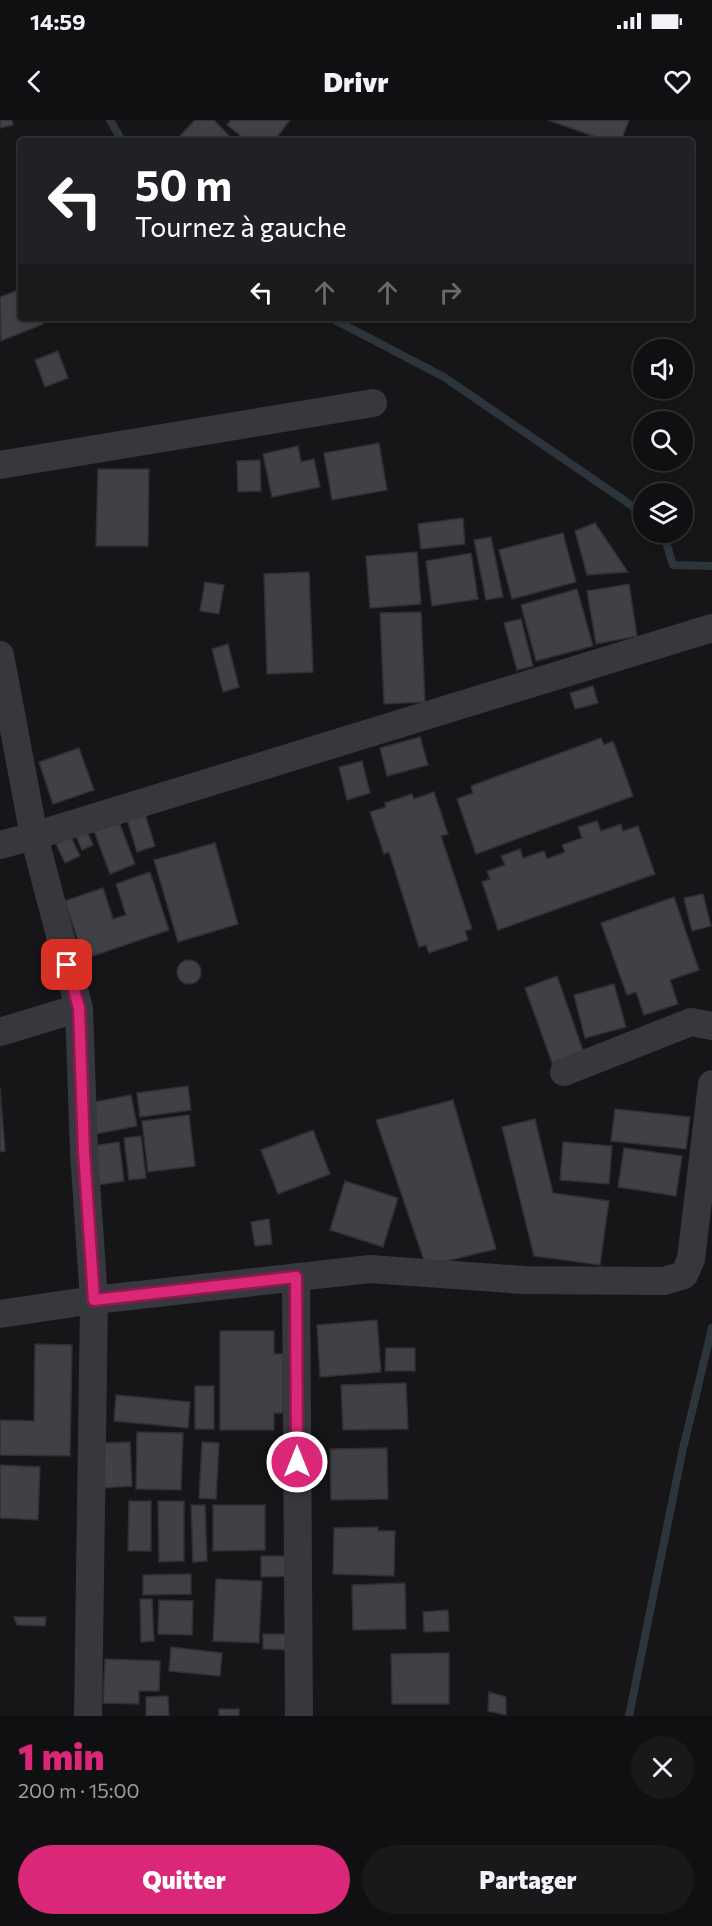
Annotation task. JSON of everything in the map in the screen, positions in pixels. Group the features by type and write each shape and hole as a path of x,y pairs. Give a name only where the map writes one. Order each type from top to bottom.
{"street":[{"path":"0,465 373,403"},
{"path":"0,844 34,836 712,628"},
{"path":"0,655 34,836 79,1008 84,1152 94,1300 88,1716"},
{"path":"0,1032 79,1008"},
{"path":"564,1072 692,1022 712,1026"},
{"path":"0,1314 94,1300 370,1269 524,1280 664,1281 684,1275 691,1259 712,1084"},
{"path":"296,1277 299,1716"}],"building":[{"path":"0,120 12,120 13,125 0,128"},
{"path":"195,120 214,120 231,138 178,138"},
{"path":"231,120 290,120 276,138 243,138 227,125"},
{"path":"548,120 629,120 622,138 599,138"},
{"path":"18,290 18,321 42,321 43,324 1,341 0,297"},
{"path":"58,351 68,378 45,387 35,360"},
{"path":"379,443 387,490 332,500 324,453"},
{"path":"298,446 301,462 314,459 320,487 272,497 263,454"},
{"path":"260,460 261,491 238,492 237,461"},
{"path":"98,469 149,469 148,546 96,546"},
{"path":"463,518 465,544 421,549 418,524"},
{"path":"595,523 628,572 587,575 575,531"},
{"path":"563,533 576,582 512,599 499,550"},
{"path":"491,537 503,597 486,600 474,540"},
{"path":"417,552 421,604 370,608 366,556"},
{"path":"471,553 478,599 432,606 426,561"},
{"path":"309,572 313,672 267,674 264,574"},
{"path":"205,582 224,585 219,614 200,611"},
{"path":"629,584 637,636 596,644 587,591"},
{"path":"577,589 593,646 536,661 521,605"},
{"path":"421,612 425,702 384,704 380,613"},
{"path":"521,619 533,666 517,670 504,623"},
{"path":"228,644 239,687 223,692 212,649"},
{"path":"593,686 598,703 575,709 570,693"},
{"path":"420,737 428,765 387,776 380,748"},
{"path":"601,738 604,745 613,741 633,796 476,854 457,799 473,793 471,786"},
{"path":"79,748 94,790 53,804 39,762"},
{"path":"362,761 370,793 347,800 339,767"},
{"path":"434,792 448,834 441,836 472,929 465,931 468,940 429,953 426,945 419,947 389,852 384,854 370,812 386,807 385,803 412,794 414,799"},
{"path":"143,808 155,846 137,852 125,813"},
{"path":"118,819 135,864 110,874 93,828"},
{"path":"597,821 601,831 621,824 623,831 638,826 655,874 498,930 482,882 490,879 487,871 505,865 501,856 520,849 523,858 544,851 547,859 565,852 562,845 582,838 578,827"},
{"path":"86,829 93,845 82,850 75,834"},
{"path":"71,837 80,856 65,863 56,844"},
{"path":"215,843 238,924 178,942 154,860"},
{"path":"150,872 169,930 84,959 65,901 103,888 113,919 126,915 116,884"},
{"path":"703,894 711,926 692,931 684,898"},
{"path":"674,897 699,970 670,980 678,1004 644,1015 636,992 627,995 601,923"},
{"path":"189,960 194,961 200,967 200,977 194,983 189,984 184,983 178,977 177,972 178,967 184,961"},
{"path":"557,976 585,1056 554,1068 525,988"},
{"path":"614,984 626,1027 585,1038 574,995"},
{"path":"188,1086 191,1110 140,1117 137,1093"},
{"path":"0,1088 5,1151 0,1152"},
{"path":"131,1095 137,1126 90,1135 84,1104"},
{"path":"453,1100 496,1249 426,1266 376,1120"},
{"path":"615,1109 690,1117 686,1149 611,1141"},
{"path":"189,1115 195,1166 148,1172 142,1121"},
{"path":"535,1119 553,1193 609,1201 600,1265 534,1256 502,1127"},
{"path":"313,1130 330,1174 278,1194 261,1150"},
{"path":"141,1136 146,1178 129,1180 124,1138"},
{"path":"119,1142 124,1181 91,1186 85,1147"},
{"path":"563,1142 612,1146 609,1184 560,1180"},
{"path":"624,1148 682,1156 676,1196 618,1187"},
{"path":"345,1181 398,1198 383,1247 330,1230"},
{"path":"269,1219 272,1244 255,1246 251,1222"},
{"path":"377,1320 381,1372 320,1377 317,1325"},
{"path":"220,1331 274,1331 274,1354 283,1354 283,1413 274,1413 274,1430 220,1430"},
{"path":"35,1344 72,1345 70,1456 0,1455 0,1420 34,1421"},
{"path":"386,1348 415,1348 415,1371 385,1371"},
{"path":"406,1383 408,1429 343,1430 341,1385"},
{"path":"195,1386 214,1386 214,1429 195,1429"},
{"path":"116,1395 190,1402 188,1428 114,1421"},
{"path":"137,1432 183,1433 181,1490 136,1489"},
{"path":"130,1442 132,1486 104,1488 102,1443"},
{"path":"202,1442 219,1443 216,1499 199,1498"},
{"path":"387,1448 388,1499 331,1500 330,1449"},
{"path":"0,1465 40,1467 38,1520 0,1518"},
{"path":"129,1501 151,1501 151,1551 128,1551"},
{"path":"158,1501 184,1501 184,1561 159,1562"},
{"path":"191,1505 205,1505 207,1561 193,1562"},
{"path":"213,1505 265,1505 265,1550 213,1551"},
{"path":"378,1527 378,1531 395,1531 394,1576 333,1574 334,1528"},
{"path":"261,1556 294,1556 294,1576 261,1577"},
{"path":"191,1574 191,1594 143,1595 143,1575"},
{"path":"216,1579 262,1581 259,1643 213,1641"},
{"path":"405,1583 406,1629 353,1630 352,1585"},
{"path":"140,1599 152,1599 154,1641 141,1642"},
{"path":"159,1600 193,1601 192,1635 158,1634"},
{"path":"448,1610 449,1631 424,1632 423,1612"},
{"path":"14,1617 46,1617 45,1626 17,1625"},
{"path":"263,1634 292,1634 292,1650 263,1649"},
{"path":"171,1647 222,1653 220,1676 169,1671"},
{"path":"449,1653 449,1704 392,1704 391,1654"},
{"path":"105,1659 160,1661 159,1691 139,1691 139,1704 103,1703"},
{"path":"489,1692 506,1697 506,1715 488,1711"},
{"path":"168,1696 169,1716 146,1716 146,1697"},
{"path":"219,1709 239,1709 239,1716 219,1716"}],"waterway":[{"path":"110,120 120,138"},
{"path":"337,321 444,377 633,506"},
{"path":"666,543 673,565 712,566"},
{"path":"629,1716 682,1453 712,1328"}],"route":[{"path":"67,965 79,1008 84,1152 94,1300 296,1277 297,1462"}]}
